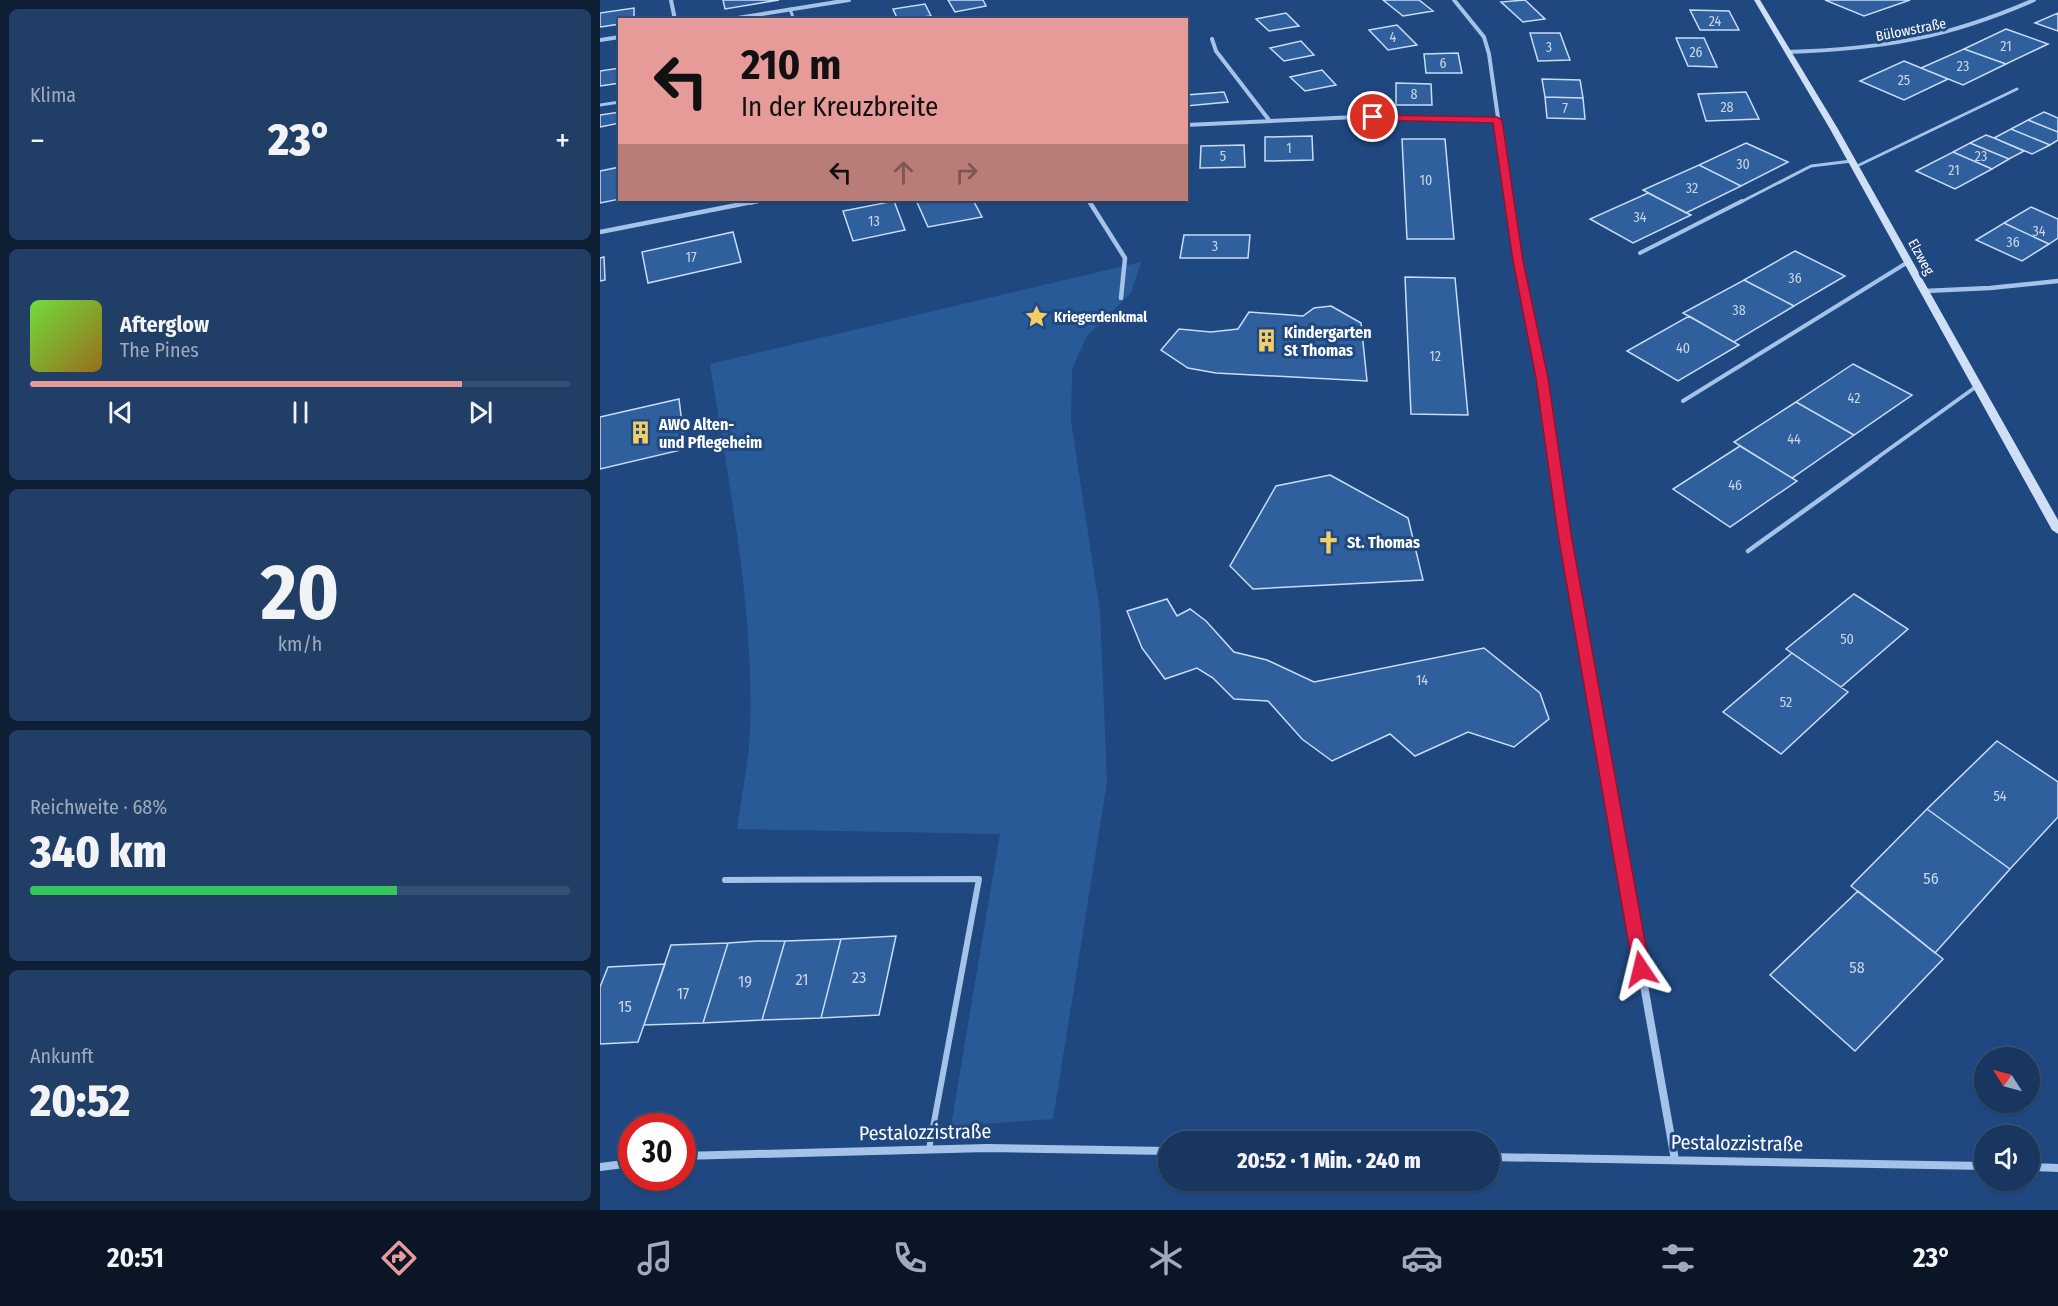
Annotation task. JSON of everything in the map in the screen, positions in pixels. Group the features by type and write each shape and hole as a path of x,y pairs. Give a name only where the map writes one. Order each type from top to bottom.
{"street":[{"path":"671,0 675,18"},
{"path":"737,18 849,0"},
{"path":"1454,0 1484,37 1492,71 1518,261 1542,378 1564,534 1675,1160"},
{"name":"Elzweg","path":"1757,0 1909,262 2058,530"},
{"name":"Bülowstraße","path":"1787,52 1844,51 1929,39 1991,20 2033,0"},
{"path":"600,40 618,37"},
{"path":"1212,39 1216,51 1269,120"},
{"path":"1188,125 1356,117 1497,120"},
{"path":"600,232 758,201"},
{"path":"1089,201 1125,258 1121,298"},
{"path":"1925,291 2058,281"},
{"name":"Pestalozzistraße","path":"696,1156 929,1149 1158,1151"},
{"name":"Pestalozzistraße","path":"1500,1157 1974,1166"},
{"path":"600,1167 618,1165"},
{"path":"2040,1167 2058,1168"}],"lane":[{"path":"790,9 793,18"},
{"path":"1640,253 1810,165 1853,164 2017,89"},
{"path":"600,105 618,102"},
{"path":"1683,401 1909,262"},
{"path":"1748,551 1978,385"},
{"path":"725,880 979,879 929,1149"}],"shaded area":[{"path":"1141,262 1131,293 1087,336 1072,369 1071,421 1100,612 1107,782 1053,1119 951,1126 1000,834 737,829 750,734 749,641 739,548 710,364"}],"building":[{"path":"723,0 779,0 725,9"},
{"path":"948,0 983,0 986,6 955,12"},
{"path":"1383,0 1419,0 1433,11 1403,16"},
{"path":"1525,0 1545,19 1523,22 1501,2"},
{"path":"1825,0 1910,0 1864,16"},
{"path":"925,4 931,16 897,18 893,9"},
{"path":"634,8 634,18 618,18 618,24 600,27 600,13"},
{"path":"1690,10 1729,11 1739,30 1700,30"},
{"path":"1286,13 1299,26 1269,31 1256,19"},
{"path":"2058,13 2058,31 2035,23"},
{"path":"1397,25 1417,45 1388,50 1369,30"},
{"path":"2006,29 2048,44 2006,64 1964,49"},
{"path":"1530,33 1560,33 1570,60 1538,61"},
{"path":"1676,38 1704,38 1717,67 1688,66"},
{"path":"1301,41 1314,55 1284,61 1270,48"},
{"path":"1964,49 2006,64 1963,85 1921,68"},
{"path":"1458,53 1462,73 1426,73 1424,54"},
{"path":"1904,61 1948,79 1904,100 1860,81"},
{"path":"618,68 618,83 600,86 600,71"},
{"path":"1322,70 1336,85 1305,91 1290,77"},
{"path":"1542,79 1580,80 1583,98 1545,97"},
{"path":"1396,83 1431,84 1432,105 1396,105"},
{"path":"1224,92 1228,102 1188,106 1188,95"},
{"path":"1746,92 1759,119 1706,121 1698,94"},
{"path":"1545,97 1583,98 1585,119 1547,118"},
{"path":"618,112 618,123 600,127 600,115"},
{"path":"2044,112 2058,118 2058,132 2028,120"},
{"path":"2028,120 2058,132 2058,140 2050,145 2011,129"},
{"path":"2011,129 2050,145 2032,154 1994,138"},
{"path":"1986,135 2024,151 2009,159 1970,143"},
{"path":"1312,136 1313,160 1265,161 1265,137"},
{"path":"1402,139 1445,139 1454,239 1407,239"},
{"path":"1746,143 1788,162 1741,186 1699,165"},
{"path":"1970,143 2009,159 1992,169 1953,152"},
{"path":"1244,145 1245,167 1200,168 1201,146"},
{"path":"1953,152 1992,169 1955,189 1916,171"},
{"path":"1699,165 1741,186 1686,213 1643,190"},
{"path":"618,167 618,199 600,203 600,171"},
{"path":"1648,193 1691,215 1633,243 1590,219"},
{"path":"894,201 905,230 853,241 843,211"},
{"path":"916,201 974,201 982,217 928,227"},
{"path":"2031,207 2058,219 2058,238 2049,244 2004,223"},
{"path":"2004,223 2049,244 2022,261 1976,240"},
{"path":"733,232 741,262 648,283 642,252"},
{"path":"1184,235 1250,235 1248,258 1180,258"},
{"path":"1795,251 1845,276 1794,306 1744,280"},
{"path":"604,257 605,280 600,281 600,258"},
{"path":"1405,277 1455,278 1468,415 1411,414"},
{"path":"1744,280 1794,306 1734,342 1683,313"},
{"name":"Kindergarten St Thomas","path":"1331,306 1361,323 1367,381 1216,373 1188,368 1161,350 1179,329 1211,332 1238,329 1249,312 1303,316 1314,308"},
{"path":"1689,316 1739,345 1678,381 1627,351"},
{"path":"1853,364 1912,395 1854,435 1796,402"},
{"name":"AWO Alten- und Pflegeheim","path":"679,399 685,449 600,469 600,417"},
{"path":"1796,402 1854,435 1792,478 1734,442"},
{"path":"1740,446 1797,481 1730,527 1673,489"},
{"name":"St. Thomas","path":"1330,475 1408,518 1423,580 1253,589 1230,566 1276,486"},
{"path":"1854,594 1908,629 1841,687 1786,649"},
{"path":"1167,599 1177,616 1190,609 1206,621 1234,652 1267,660 1314,682 1484,648 1540,693 1549,719 1514,747 1468,732 1415,756 1390,734 1332,761 1302,739 1268,701 1234,699 1213,678 1197,668 1165,679 1142,648 1127,611"},
{"path":"1792,653 1848,692 1781,754 1723,712"},
{"path":"1997,741 2058,782 2058,817 2010,869 1927,809"},
{"path":"1927,809 2010,869 1935,953 1851,886"},
{"path":"1858,891 1943,959 1855,1051 1770,975"},
{"path":"896,936 879,1015 821,1018 841,939"},
{"path":"841,939 821,1018 762,1020 785,941"},
{"path":"785,941 762,1020 703,1023 728,943"},
{"path":"728,943 703,1023 644,1025 671,945"},
{"path":"665,964 638,1042 600,1044 600,987 608,967"}],"place":[{"name":"Kriegerdenkmal","path":"1036,317"},
{"name":"Kindergarten St Thomas","path":"1266,341"},
{"name":"AWO Alten- und Pflegeheim","path":"641,433"},
{"name":"St. Thomas","path":"1329,542"}],"route":[{"path":"1373,117 1497,120 1518,261 1542,378 1564,534 1641,969"}]}
